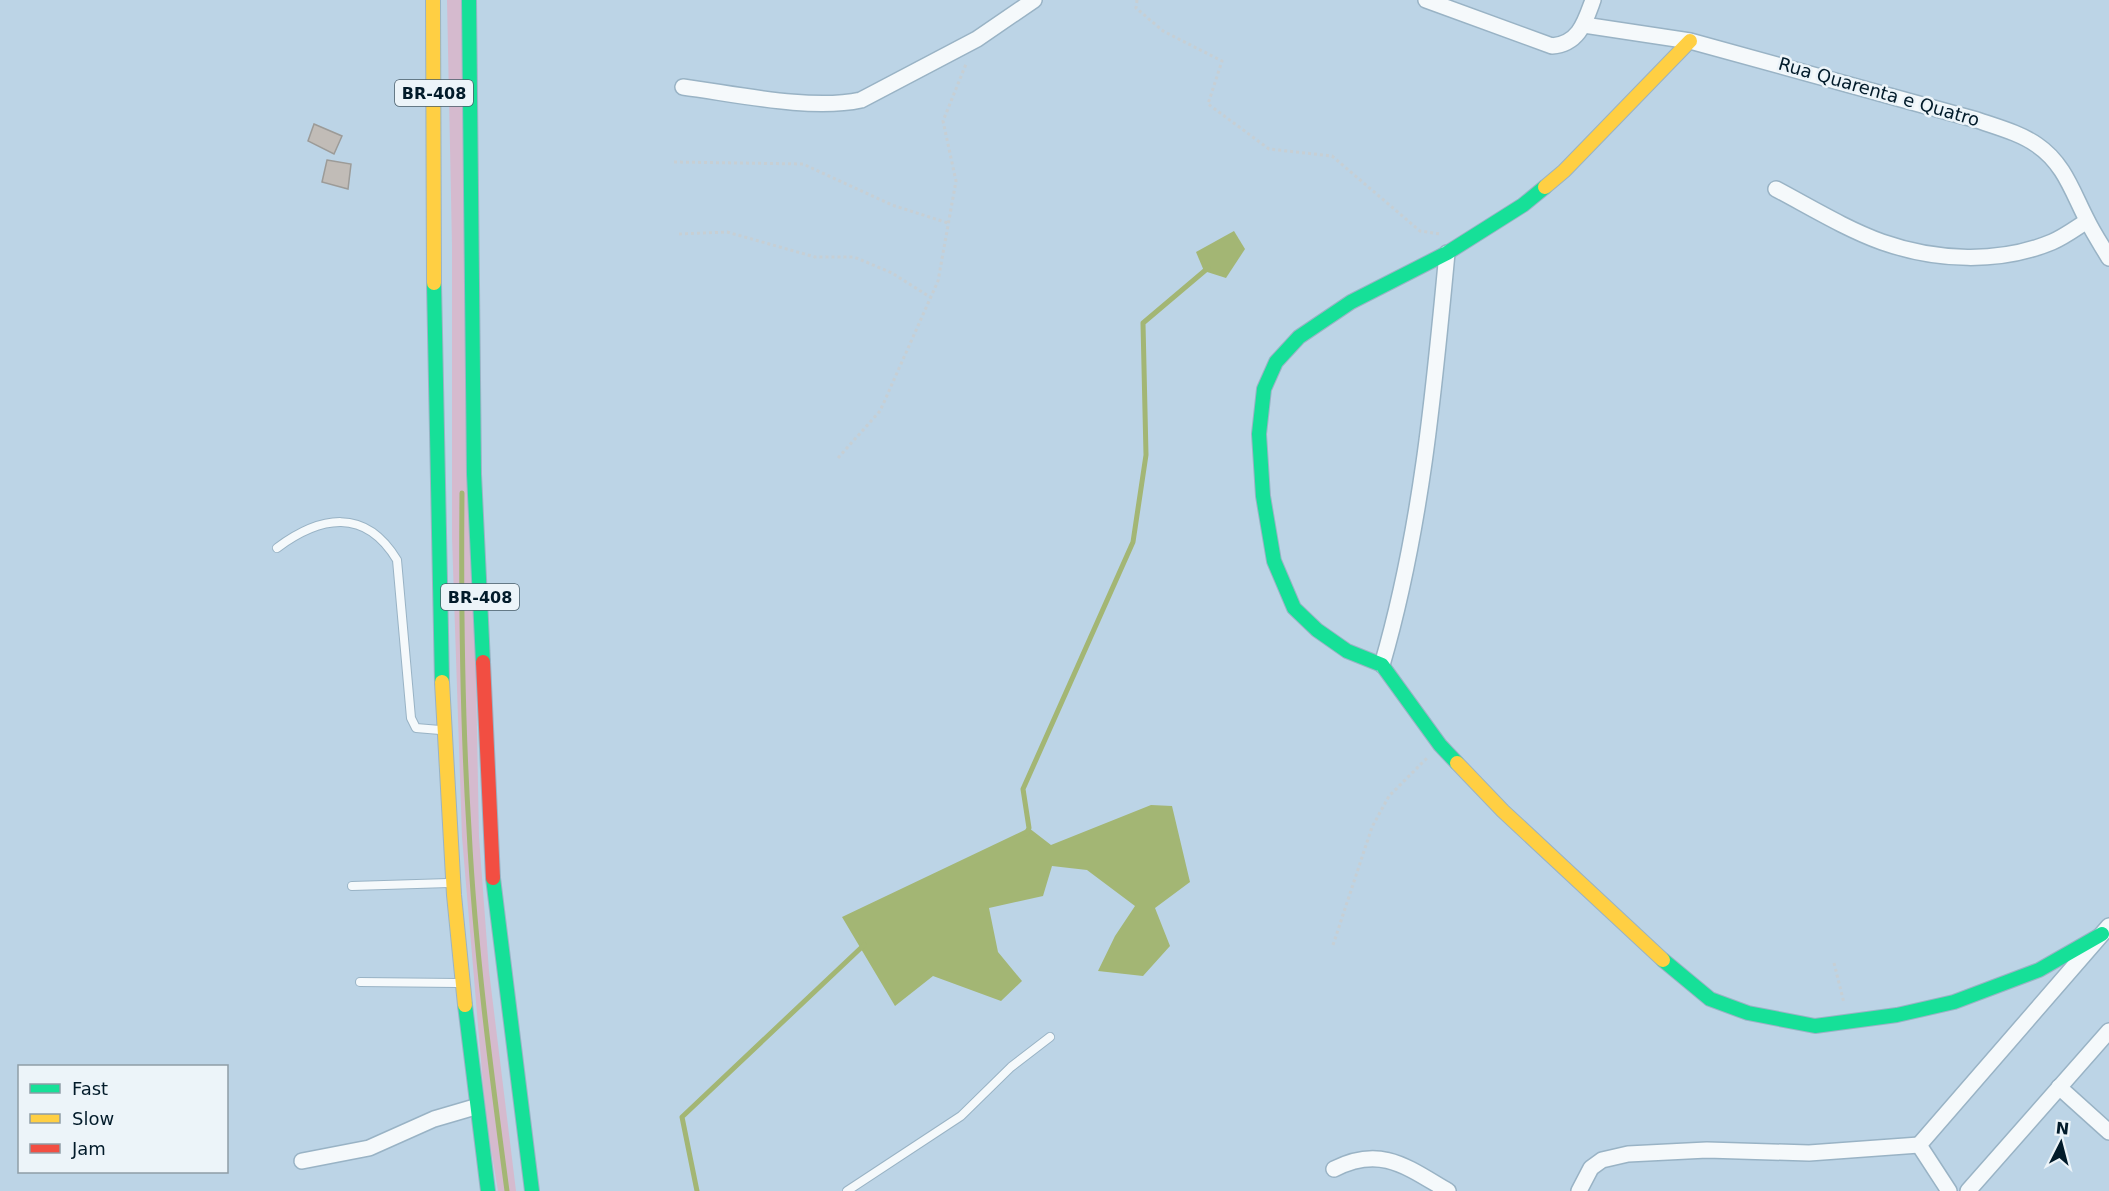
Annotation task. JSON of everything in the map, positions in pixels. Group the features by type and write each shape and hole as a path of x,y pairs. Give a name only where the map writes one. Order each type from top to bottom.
{"main road":[{"path":"422,0 435,185"},
{"name":"BR-408","path":"434,0 438,596 453,883 475,1107 488,1191"},
{"name":"BR-408","path":"469,0 474,474 492,868 532,1191"},
{"path":"1690,41 1564,171 1523,205 1467,238 1447,253 1351,302 1299,337 1276,362 1264,389 1259,434 1263,496 1278,570 1294,608 1317,630 1347,651 1382,665 1440,745 1503,811 1675,971 1710,999 1748,1013 1815,1026 1848,1022 1954,1002 2039,970 2105,930"}],"street":[{"path":"683,87 819,104 843,104 861,100 977,39 1034,0"},
{"path":"1426,0 1552,46 1564,45 1575,39 1584,25 1593,0"},
{"name":"Rua Quarenta e Quatro","path":"1584,25 1690,41 1977,120 2014,133 2038,145 2058,165 2072,186 2087,221 2109,258"},
{"path":"1776,189 1880,242 1912,251 1948,256 2004,257 2054,242 2087,221"},
{"path":"1382,665 1398,612 1422,483 1433,407 1447,253"},
{"path":"1579,1191 1591,1168 1602,1160 1628,1154 1707,1150 1809,1153 1918,1145 2105,930"},
{"path":"1968,1191 2109,1031"},
{"path":"2059,1087 2109,1132"},
{"path":"302,1161 369,1148 434,1119 475,1107"},
{"path":"1918,1145 1948,1191"},
{"path":"1334,1169 1353,1159 1373,1157 1408,1168 1448,1191"}],"lane":[{"path":"277,548 300,531 319,524 340,523 359,525 388,545 397,560 411,718 416,728 445,731"},
{"path":"352,886 453,883"},
{"path":"360,982 462,983"},
{"path":"847,1191 961,1116 1011,1067 1050,1036"}],"path":[{"path":"1137,0 1136,8 1163,31 1222,61 1208,104 1269,149 1332,156 1420,231 1467,238"},
{"path":"838,458 880,411 938,281 956,181 943,121 977,39"},
{"path":"674,162 803,165 892,205 948,224"},
{"path":"679,234 727,232 815,258 854,257 892,273 931,297"},
{"path":"1333,945 1372,827 1389,796 1440,745"},
{"path":"1834,963 1848,1022"}],"shaded area":[{"path":"447,0 463,0 479,837 489,971 516,1191 498,1191 486,1119 462,837 452,538 452,245"},
{"path":"1234,231 1245,249 1226,278 1204,271 1196,252"},
{"path":"1151,805 1172,806 1190,882 1155,908 1170,946 1143,976 1098,971 1115,936 1135,906 1087,870 1052,866 1043,896 989,908 998,952 1022,981 1001,1001 933,976 895,1006 842,917 1029,828 1051,845"}],"building":[{"path":"314,124 342,136 334,154 308,141"},
{"path":"327,160 351,164 348,189 322,182"}],"waterway":[{"path":"1026,834 1029,828 1023,789 1133,542 1146,455 1143,323 1208,268"},
{"path":"462,493 463,703 472,874 484,1010 507,1191"},
{"path":"697,1191 682,1117 864,945"}],"traffic: fast":[{"path":"469,0 474,474 483,662"},
{"path":"1457,763 1440,745 1382,665 1347,651 1317,630 1294,608 1274,561 1263,496 1259,434 1264,389 1276,362 1299,337 1351,302 1447,253 1523,205 1545,187"},
{"path":"434,283 442,682"},
{"path":"493,878 532,1191"},
{"path":"1663,960 1710,999 1748,1013 1815,1026 1897,1015 1954,1002 2039,970 2102,934"},
{"path":"465,1005 488,1191"}],"traffic: slow":[{"path":"433,0 434,283"},
{"path":"1545,187 1564,171 1690,41"},
{"path":"442,682 454,895 465,1005"},
{"path":"1457,763 1503,811 1663,960"}],"traffic: jam":[{"path":"483,662 493,878"}]}
